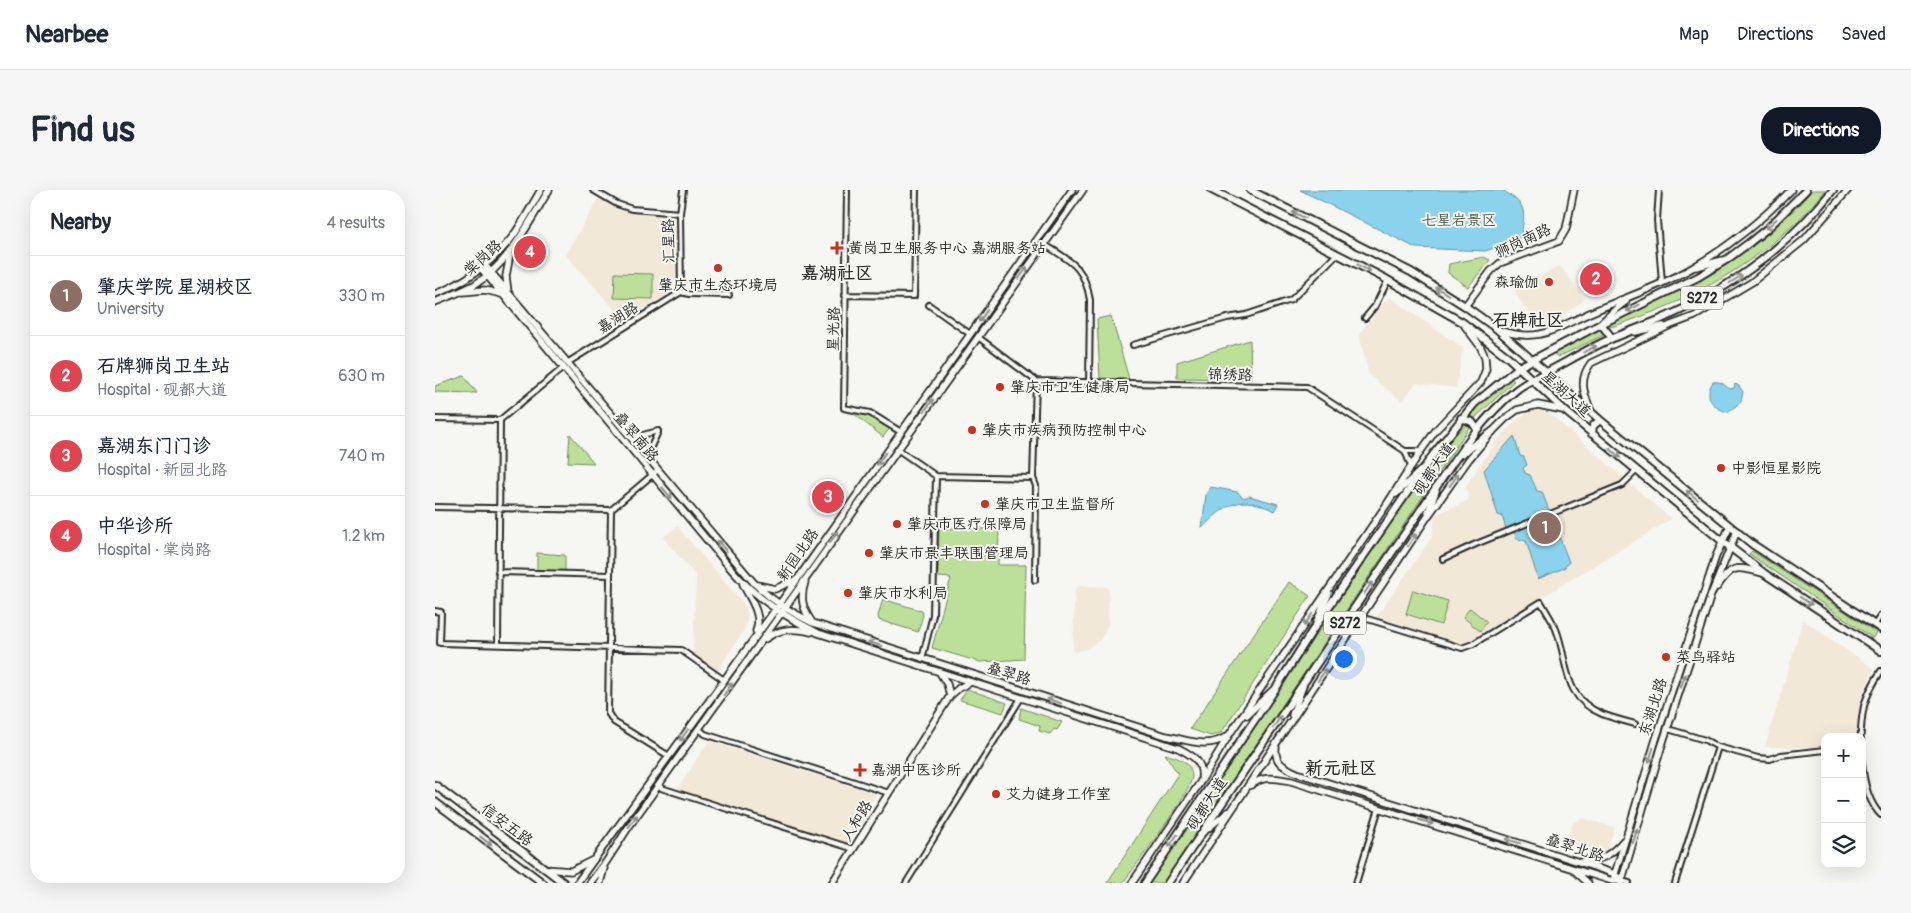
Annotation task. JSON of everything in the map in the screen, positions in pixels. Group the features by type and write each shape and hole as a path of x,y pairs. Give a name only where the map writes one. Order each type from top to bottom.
{"main road":[{"name":"棠岗路","path":"435,294 454,292 510,239 541,190"},
{"name":"棠岗路","path":"435,302 454,292 475,285 511,252 549,190"},
{"name":"新园北路","path":"590,883 607,862 783,611 806,577 812,563 901,432 1072,190"},
{"name":"新园北路","path":"577,883 753,638 897,449 1083,190"},
{"name":"星湖大道","path":"1212,190 1221,192 1388,280 1462,322 1519,367 1564,410 1729,547 1765,574 1881,651"},
{"name":"星湖大道","path":"1250,190 1411,272 1468,308 1497,329 1601,420 1752,544 1878,626"},
{"name":"狮岗南路","path":"1468,308 1491,271 1500,263 1559,241 1566,230 1574,190"},
{"path":"1497,329 1522,336 1546,334 1597,310 1634,296 1691,268 1738,237 1791,190"},
{"name":"砚都大道","path":"1145,883 1314,628 1423,468 1461,418 1489,390 1519,367 1601,324 1698,277 1725,260 1769,227 1806,190"},
{"name":"砚都大道","path":"1168,883 1477,429 1505,400 1532,380 1612,338 1682,309 1739,277 1763,260 1795,232 1833,190"},
{"path":"1591,411 1582,383 1591,364 1671,325 1695,316 1769,270 1804,240 1848,190"},
{"path":"1067,197 1071,195 1075,201"},
{"path":"510,239 516,244"},
{"path":"454,292 485,290 505,295 506,276 511,252"},
{"path":"1691,268 1725,260"},
{"name":"叠翠南路","path":"482,266 627,440 641,462 742,582 783,611"},
{"path":"1612,338 1601,324 1617,308 1634,296"},
{"path":"1462,322 1469,320 1471,317 1468,308"},
{"name":"砚都大道","path":"1132,883 1201,781 1229,735 1239,723 1421,451 1436,430 1476,389 1485,376 1486,363 1484,352 1462,322"},
{"path":"1625,333 1671,325"},
{"name":"砚都大道","path":"1183,883 1426,519 1469,459 1506,418 1525,407 1538,405 1564,410"},
{"path":"1461,418 1472,422 1477,429"},
{"path":"1592,434 1593,426 1601,420"},
{"path":"1456,458 1492,432"},
{"name":"叠翠南路","path":"627,440 658,470 753,583 777,607"},
{"path":"641,462 646,457"},
{"path":"1387,504 1423,468"},
{"path":"1426,519 1439,483"},
{"name":"东湖北路","path":"1612,882 1704,593 1722,541 1730,526"},
{"name":"东湖北路","path":"1621,882 1711,595 1737,531"},
{"path":"1704,593 1711,595 1725,576 1733,569 1742,568 1765,574"},
{"path":"748,577 742,582 758,614 758,626 753,638"},
{"path":"753,583 764,588 775,589 799,577"},
{"path":"806,577 802,594 803,605 813,623"},
{"path":"1314,628 1335,579"},
{"name":"叠翠路","path":"783,611 835,631 1141,728 1207,745 1222,740 1229,735"},
{"name":"叠翠路","path":"783,611 818,633 1179,748 1198,760 1202,768 1201,781"},
{"path":"761,642 783,629 818,633"},
{"path":"833,638 835,631"},
{"path":"745,651 751,656"},
{"path":"940,673 947,684 950,696 959,688 971,682"},
{"path":"1289,724 1305,681"},
{"path":"1239,723 1278,685"},
{"name":"人和路","path":"833,883 950,696"},
{"path":"1179,748 1183,749 1185,740"},
{"name":"叠翠北路","path":"1276,745 1275,752 1278,762 1297,773 1615,874 1621,882"},
{"path":"1291,781 1289,778 1291,774 1297,773"},
{"name":"叠翠北路","path":"1247,787 1256,781 1268,777 1291,781 1612,882 1621,882"},
{"name":"信安五路","path":"435,785 564,883"},
{"name":"信安五路","path":"435,802 543,883"},
{"path":"1201,834 1233,808"},
{"path":"467,827 475,824 476,817"},
{"path":"612,836 616,841 620,842"},
{"path":"1588,883 1573,869 1576,861 1592,861 1606,857 1625,838"},
{"path":"1620,855 1629,857"},
{"path":"545,869 571,871 595,859"},
{"path":"600,883 607,862"},
{"path":"533,876 537,883"}],"street":[{"path":"593,190 617,204 633,209 680,213"},
{"name":"汇星路","path":"681,292 680,213 683,190"},
{"name":"星光路","path":"847,190 844,408 870,413 901,432"},
{"path":"845,295 914,296 916,190"},
{"path":"1659,190 1657,220 1662,282"},
{"path":"1044,244 1076,265 1082,273 1087,287 1090,300 1089,382"},
{"path":"1133,345 1227,318 1246,315 1291,300 1337,254"},
{"path":"1365,318 1375,306 1388,280"},
{"path":"681,292 729,295"},
{"name":"嘉湖路","path":"500,420 565,366 681,292"},
{"path":"929,305 970,334"},
{"path":"978,337 1036,381 1033,478 1036,486 1035,580"},
{"name":"锦绣路","path":"1036,381 1307,387 1405,451"},
{"path":"435,419 500,420 498,644"},
{"path":"627,440 658,431 646,457"},
{"path":"897,449 936,476 1033,478"},
{"path":"1411,466 1405,451 1421,451"},
{"path":"435,507 611,510 658,470"},
{"path":"1443,559 1622,485 1636,471"},
{"path":"922,659 933,615 936,476"},
{"path":"611,510 608,713 614,722 669,756"},
{"path":"498,572 610,575"},
{"path":"1361,618 1462,648 1473,644 1541,602 1556,629 1565,670 1576,694 1586,704 1600,713 1635,724"},
{"path":"435,612 441,612 440,643 681,650 724,680"},
{"path":"1878,626 1881,615"},
{"path":"1862,733 1865,705 1872,686 1881,671"},
{"path":"907,883 1021,698"},
{"path":"1668,728 1705,740 1718,747 1758,758 1770,759 1781,755 1821,750"},
{"path":"699,730 705,734 889,793"},
{"path":"1675,883 1718,747"},
{"path":"1864,778 1868,796 1875,810 1881,815"},
{"path":"658,787 854,848"},
{"path":"1356,883 1379,808"},
{"path":"1621,882 1629,883"}],"shaded area":[{"path":"599,197 625,211 677,217 678,284 675,291 624,320 566,255"},
{"path":"1560,266 1585,299 1545,328 1541,322 1525,309 1514,289"},
{"path":"1389,297 1463,348 1456,388 1416,383 1402,401 1369,375 1359,334"},
{"path":"1537,410 1548,412 1671,519 1464,644 1376,618 1432,537 1435,515 1469,500 1466,486 1495,443 1516,421 1527,413"},
{"path":"677,526 743,603 747,612 744,630 717,671 693,654 696,576 663,538"},
{"path":"1080,586 1106,587 1109,589 1108,624 1101,639 1086,649 1076,652 1073,651 1075,588"},
{"path":"1803,620 1874,669 1862,694 1858,733 1821,733 1821,747 1765,747"},
{"path":"709,741 876,794 846,844 677,790"},
{"path":"1583,818 1615,828 1607,848 1598,855 1587,856 1578,853 1576,846 1570,844 1569,847 1566,845 1573,823"}],"green space":[{"path":"1812,190 1826,190 1781,236 1756,256 1701,290 1672,304 1611,327 1610,324 1697,281 1737,257 1777,226"},
{"path":"1484,257 1490,260 1468,287 1448,273 1449,264"},
{"path":"615,273 653,274 653,299 614,298"},
{"path":"1111,316 1129,379 1100,378 1097,319"},
{"path":"1602,328 1606,334 1558,357 1553,353"},
{"path":"1250,340 1251,379 1177,378 1177,362"},
{"path":"464,376 477,393 435,392 435,386"},
{"path":"1509,377 1514,381 1475,418 1469,415"},
{"path":"853,413 868,416 890,428 883,437"},
{"path":"1467,424 1470,426 1163,883 1150,883 1442,447"},
{"path":"570,434 594,463 568,462"},
{"path":"939,528 999,529 998,565 1026,565 1024,659 980,662 932,648 951,578 938,577"},
{"path":"1752,551 1876,632 1873,638 1749,554"},
{"path":"537,553 565,555 565,572 540,572 537,570"},
{"path":"1289,582 1310,596 1221,733 1211,736 1190,729"},
{"path":"1413,590 1448,601 1441,625 1406,614"},
{"path":"883,599 922,611 923,615 918,632 879,620 878,616"},
{"path":"1470,608 1487,622 1480,631 1463,617"},
{"path":"967,689 1007,703 1003,713 960,700"},
{"path":"1021,708 1062,722 1057,730 1054,729 1050,734 1039,731 1040,726 1019,719"},
{"path":"1165,754 1183,761 1190,767 1192,777 1189,785 1173,813 1123,883 1107,883 1178,774"}],"water":[{"name":"七星岩景区","path":"1300,190 1502,190 1520,204 1524,213 1524,219 1521,236 1511,243 1485,251 1416,248"},
{"path":"1713,382 1721,383 1730,389 1734,388 1735,384 1739,386 1743,392 1741,402 1728,412 1718,408 1709,397 1710,387"},
{"path":"1514,436 1520,456 1524,457 1527,465 1523,468 1525,473 1530,475 1537,491 1542,492 1569,562 1564,568 1538,579 1526,541 1517,539 1513,530 1507,532 1502,516 1498,515 1484,470"},
{"path":"1211,487 1238,492 1244,497 1249,496 1278,504 1274,511 1252,503 1243,502 1235,504 1227,507 1202,528 1206,494"}],"place":[{"name":"黄岗卫生服务中心 嘉湖服务站","path":"837,248"},
{"name":"中华诊所","path":"530,252"},
{"name":"肇庆市生态环境局","path":"718,268"},
{"name":"石牌狮岗卫生站","path":"1596,279"},
{"name":"森瑜伽","path":"1549,282"},
{"name":"肇庆市卫生健康局","path":"1000,387"},
{"name":"肇庆市疾病预防控制中心","path":"972,430"},
{"name":"中影恒星影院","path":"1721,468"},
{"name":"嘉湖东门门诊","path":"828,497"},
{"name":"肇庆市卫生监督所","path":"985,504"},
{"name":"肇庆市医疗保障局","path":"897,524"},
{"name":"肇庆学院 星湖校区","path":"1545,528"},
{"name":"肇庆市景丰联围管理局","path":"869,553"},
{"name":"肇庆市水利局","path":"848,593"},
{"name":"菜鸟驿站","path":"1666,657"},
{"name":"嘉湖中医诊所","path":"860,770"},
{"name":"艾力健身工作室","path":"996,794"}],"district":[{"name":"嘉湖社区","path":"837,273"},
{"name":"石牌社区","path":"1528,320"},
{"name":"新元社区","path":"1341,768"}]}
